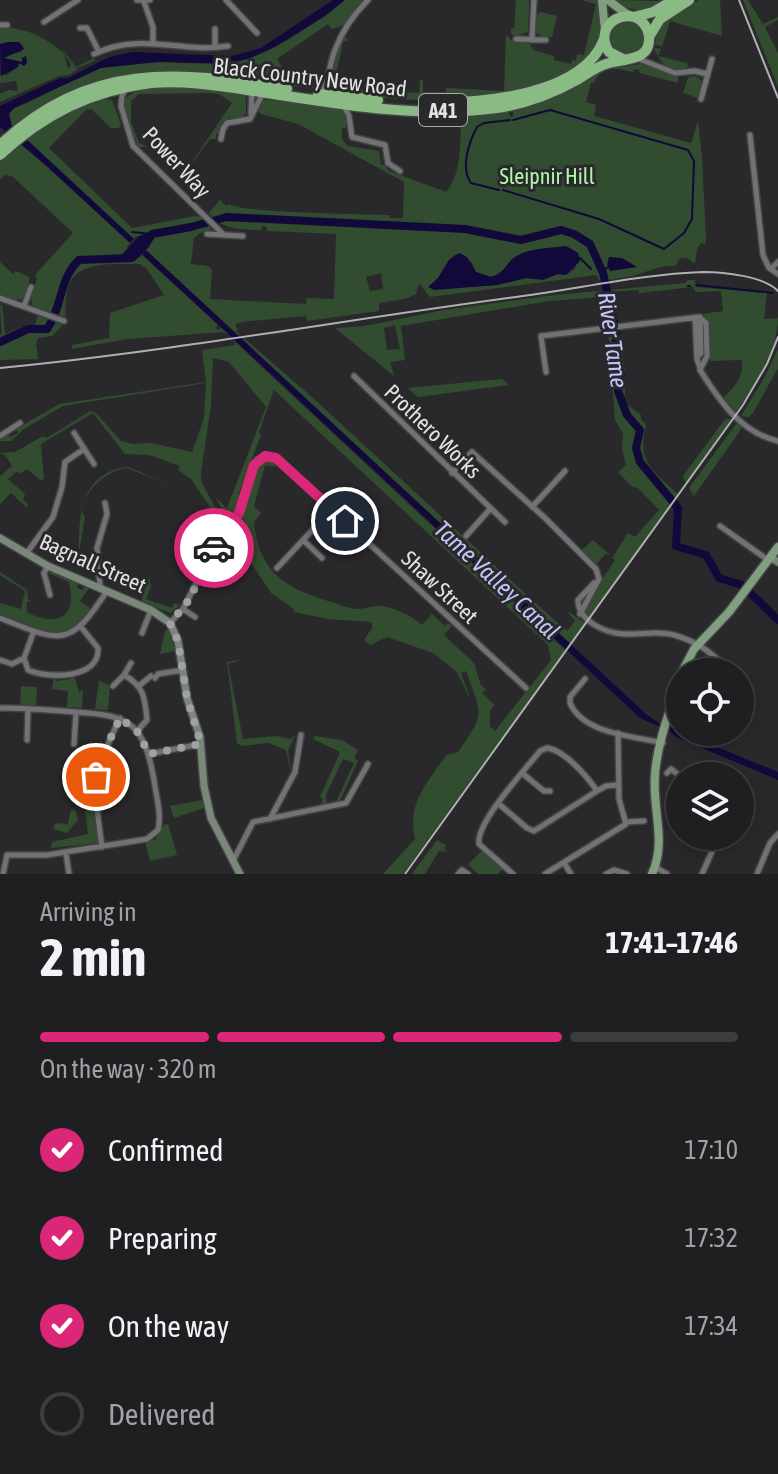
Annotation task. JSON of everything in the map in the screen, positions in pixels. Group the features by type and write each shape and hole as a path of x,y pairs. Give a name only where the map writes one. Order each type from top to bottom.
{"highway":[{"name":"A41","path":"604,36 615,19 653,12 674,0"},
{"name":"A41","path":"629,60 642,54 660,19 689,0"},
{"path":"631,16 645,25 648,40"},
{"path":"604,36 612,55 629,60"},
{"name":"Black Country New Road","path":"0,155 7,141 71,97 105,84 145,76 204,76 338,100 425,103 506,99 555,83 575,72 594,57 604,36"},
{"name":"Black Country New Road","path":"22,131 59,111 127,87 177,82 249,94 268,89 317,94 363,106 452,111 498,107 538,98 606,64 629,60"}],"main road":[{"path":"605,0 631,16"},
{"path":"604,36 605,0"},
{"path":"692,658 700,644 774,559 778,547"},
{"path":"658,871 664,836 658,781 666,731"}],"street":[{"path":"44,22 78,0"},
{"path":"226,0 257,33"},
{"path":"317,94 327,80 343,32 368,0"},
{"path":"532,40 534,0"},
{"path":"144,1 153,27 153,42"},
{"path":"86,26 97,53 130,43 228,46"},
{"path":"215,29 215,47"},
{"path":"516,39 546,40"},
{"path":"648,40 658,65"},
{"path":"701,99 712,59"},
{"path":"629,60 658,65 675,73 695,71 707,74"},
{"path":"327,80 329,89 349,116 352,137 385,145 388,163 400,171"},
{"path":"121,106 127,87"},
{"path":"221,139 227,123 246,122 259,97 268,89"},
{"path":"104,93 114,97 121,106"},
{"path":"249,94 251,115"},
{"name":"Power Way","path":"121,106 133,146 222,233"},
{"path":"349,116 356,108 363,106"},
{"path":"750,135 762,250 771,269 778,274"},
{"name":"Power Way","path":"207,234 243,236"},
{"path":"771,269 778,262"},
{"path":"24,306 31,287"},
{"path":"0,298 64,321"},
{"path":"698,318 697,357 700,370 729,412 766,438 778,441"},
{"path":"546,372 541,336 698,318 706,323 707,356 700,370"},
{"name":"Prothero Works","path":"354,376 505,522"},
{"path":"0,426 2,434 20,423"},
{"path":"74,433 94,464"},
{"path":"26,554 53,517 62,488 65,462 84,449"},
{"path":"452,473 472,452 596,569 599,579 578,600 580,614 588,621 621,634 670,633 700,644 716,658"},
{"name":"Shaw Street","path":"170,623 183,609 214,548 239,513 254,465 261,457 276,458 526,688"},
{"path":"532,507 565,471"},
{"path":"0,618 34,631 59,636 81,627 103,590 97,548 107,514 105,503"},
{"path":"277,568 332,509"},
{"path":"466,536 490,509"},
{"path":"720,526 774,559"},
{"name":"Bagnall Street","path":"0,538 48,566 151,610 170,623"},
{"path":"303,540 322,558"},
{"path":"48,566 44,573 50,595"},
{"path":"183,609 195,617"},
{"path":"142,633 151,610"},
{"path":"170,623 178,641 187,698 201,744 204,786 211,818 240,874"},
{"path":"34,631 24,658 28,670 39,674 69,674 93,666 99,651 81,627"},
{"path":"0,660 12,664 24,658"},
{"path":"113,686 131,663"},
{"path":"140,685 158,674 183,670"},
{"path":"124,675 140,685 147,720 137,731"},
{"path":"572,679 578,686"},
{"path":"585,679 570,697 570,709 584,721 618,733 664,738"},
{"path":"0,708 109,714 120,718 137,731 149,754 160,819 158,830 147,839 34,857 4,854 3,874"},
{"path":"27,740 28,709"},
{"path":"74,744 76,712"},
{"path":"102,847 96,777 120,718"},
{"path":"545,874 621,830 626,822 619,799 618,733"},
{"path":"270,820 295,772 301,735"},
{"path":"149,754 201,744"},
{"path":"513,874 484,849 478,839 479,832 540,751 552,748 597,791"},
{"path":"232,862 253,822 346,803 368,764"},
{"path":"522,773 544,791 550,791"},
{"path":"499,804 534,831 606,786 618,785"},
{"path":"626,822 644,821"},
{"path":"760,873 770,843 778,834"},
{"path":"702,874 713,850"},
{"path":"66,853 69,874"},
{"path":"564,863 571,874"},
{"path":"458,874 462,870 468,874"},
{"path":"606,874 614,870 627,874"}],"green space":[{"path":"345,0 363,0 342,26 331,29 328,24 277,59 290,81 296,78 301,85 305,82 307,85 322,75 322,85 317,89 264,83 248,76 190,71 132,75 19,121 13,127 9,114 14,108 89,72 133,62 217,63 247,59 292,37"},
{"path":"516,0 529,0 528,32 516,36 511,34 511,28 514,28"},
{"path":"581,0 599,0 597,39 577,66 543,85 500,95 453,100 364,96 332,91 333,62 345,37 348,40 343,42 334,84 337,88 419,93 420,80 423,80 423,92 446,92 446,88 504,91 506,34 512,41 529,42 533,50 554,56 554,60 571,64 572,60 576,61 577,54 584,55 596,4"},
{"path":"613,0 659,1 666,0 639,9"},
{"path":"699,0 720,0 722,36 670,21 662,47 655,44 665,23"},
{"path":"743,0 748,0 763,24 778,17 765,27 778,53 778,87"},
{"path":"541,12 557,16 552,37 536,32 537,15"},
{"path":"627,20 640,25 645,38 640,51 627,56 614,51 609,38 614,25"},
{"path":"0,27 27,31 48,42 64,53 68,69 71,65 61,47 76,67 94,58 95,61 76,68 69,75 59,76 0,102 0,94 9,90 18,91 16,81 0,83 0,75 7,75 19,63 24,66 27,60 22,62 5,58 21,52 24,47 19,42 0,44"},
{"path":"654,48 661,49 658,56 687,63 688,67 676,69 667,66 659,59"},
{"name":"Sleipnir Hill","path":"641,64 678,77 678,83 639,73 640,70 605,70 591,83 586,102 596,105 594,116 691,143 698,121 706,240 697,249 695,264 687,258 679,259 676,266 664,266 612,280 600,281 596,275 430,297 419,283 416,294 379,303 379,311 307,321 306,316 241,322 235,324 238,335 146,250 148,246 137,236 134,239 26,139 79,106 102,99 112,100 121,125 119,128 111,128 91,109 86,110 49,148 132,228 195,216 205,218 211,224 210,231 194,238 191,264 212,269 210,299 306,304 307,298 334,299 336,234 267,231 267,227 262,226 261,230 239,229 219,222 209,213 220,200 226,206 255,209 403,218 404,182 298,124 261,114 257,110 261,99 340,108 346,114 342,139 348,146 379,151 381,165 389,171 446,192 458,167 461,119 423,115 507,111 511,117 513,109 605,69","holes":["566,246 578,253 575,269 566,275 527,278 497,285 448,287 438,278 456,254 472,262 476,272 491,277 503,272 525,253","381,273 383,289 370,291 366,277"]},
{"path":"697,76 696,80 698,77 702,82 698,98 683,93 688,77"},
{"path":"198,87 243,94 246,113 241,118 228,118 222,122 216,139 210,139 186,171 232,103 219,94 210,93 139,94 131,101 131,122 139,143 147,147 138,147 124,109 124,99 139,89"},
{"path":"21,143 130,243 127,247 139,258 142,255 218,325 215,328 219,330 221,327 230,336 224,332 128,339 72,349 72,345 109,338 110,313 164,295 147,269 140,264 111,264 90,267 74,277 67,292 65,317 32,306 35,275 73,233 11,175 6,174 0,179 0,162"},
{"path":"0,262 13,274 16,271 29,277 22,299 0,295"},
{"path":"695,280 696,287 767,293 764,319 778,318 769,355 736,412 722,399 737,382 742,360 710,361 709,322 702,314 723,311 721,291 696,292 693,287 639,293 638,290 610,292 617,324 607,321 602,297 549,301 401,326 405,360 390,362 394,376 335,328 365,326 444,310 555,295","holes":["395,325 400,349 387,350 384,328"]},
{"path":"2,304 5,334 35,325 38,316 63,325 52,336 38,338 38,359 0,360"},
{"path":"618,328 625,373 625,403 641,415 641,420 646,424 643,447 648,464 678,494 588,618 584,614 589,600 628,533 635,537 659,510 618,472 626,465 623,434 615,420 608,329"},
{"path":"243,340 529,597 525,602"},
{"path":"234,341 565,650 403,874 383,874 415,839 414,814 420,794 446,755 458,752 477,720 478,705 466,671 461,673 471,701 457,672 433,653 387,637 370,645 364,640 372,628 372,622 328,619 293,612 294,609 271,593 230,531 241,515 258,465 268,460 277,464 274,467 265,465 254,506 261,513 254,522 261,553 276,575 298,590 346,607 382,606 403,613 422,625 432,614 445,626 448,623 452,626 444,635 474,663 481,685 486,689 482,693 495,705 490,710 490,726 495,731 551,660 548,645 274,390 239,493 239,510 230,523 229,515 224,514 216,498 227,508 266,407 229,362 213,358 211,405 201,473 202,483 224,523 223,529 216,537 199,518 216,535 222,529 218,519 191,479 178,470 180,466 149,455 125,454 93,413 41,444 44,479 40,480 27,469 16,472 8,479 25,494 23,500 28,504 27,508 11,493 0,504 0,476 12,466 0,453 15,452 43,436 47,438 90,411 96,413 121,441 151,443 192,452 204,418 206,383 63,406 24,429 11,441 0,439 6,433 10,437 18,433 16,429 59,404 206,382 202,350 235,345"},
{"path":"778,349 778,368 753,413 749,417 741,416 764,378"},
{"path":"502,379 509,385 418,397 408,388"},
{"path":"725,419 732,419 686,484 683,476"},
{"path":"739,420 744,425 694,496 689,488"},
{"path":"128,467 171,485 126,468 104,478 85,501 100,477"},
{"path":"81,512 85,517 79,552 80,524"},
{"path":"593,540 610,555 605,554 596,565 581,551"},
{"path":"0,572 27,590 31,601 27,602 27,612 38,617 56,619 68,611 70,604 69,582 48,573 78,583 77,588 82,590 85,586 89,588 80,601 91,609 102,595 88,614 79,623 59,634 49,634 0,614 0,603 21,609 25,591"},
{"path":"149,577 151,586 146,599 172,608 174,603 180,605 170,613 141,601"},
{"path":"532,600 567,631 575,621 566,610 585,623 570,644 528,604"},
{"path":"166,626 170,630 176,651 160,654 168,629"},
{"path":"244,659 228,664 243,739 276,736 291,739 296,734 288,750 291,774 286,750 269,743 241,746 237,743 227,662"},
{"path":"74,675 79,692 83,690 82,708 67,707 68,691 52,689 54,677 56,681 71,679"},
{"path":"99,680 110,686 108,710 95,709"},
{"path":"21,686 37,687 36,706 20,705"},
{"path":"315,736 342,740 358,750 354,758 358,761 339,803 335,804 354,763 343,759 326,795 327,805 320,806 323,799 320,797 340,752 313,739"},
{"path":"82,782 93,783 99,843 51,848 52,842 88,834"},
{"path":"202,800 204,808 174,818 170,806"},
{"path":"71,809 76,811 78,820 67,833 53,829 55,823 68,824"},
{"path":"168,824 177,855 150,861 145,842 155,840 164,825"},
{"path":"437,840 446,845 444,849 448,852 439,851 425,874 412,874"},
{"path":"482,851 503,869 498,874 478,874 468,864"}],"water":[{"name":"Tame Valley Canal","path":"333,0 345,0 276,46 250,58 227,64 158,62 101,68 14,108 9,114 11,125 646,714 666,726 666,730 640,718 48,167 0,127 0,106 109,57 133,52 232,56 261,48"},
{"path":"19,42 24,49 4,58 22,62 26,56 27,63 24,66 19,63 18,67 1,76 0,44"},
{"path":"566,246 578,253 580,261 566,275 558,274 543,280 527,278 497,285 434,290 428,287 449,260 459,253 467,257 476,272 491,277 520,254"},
{"path":"609,257 622,258 637,267 610,271 607,265"},
{"path":"697,746 714,746 754,762 735,762"},
{"path":"754,762 778,772 778,780 754,770"}],"pier":[{"path":"136,236 149,247 139,258 127,246"}],"waterway":[{"path":"503,190 599,219 664,249 684,233 692,219 694,161 688,150 550,110 513,120"},
{"path":"499,190 471,183 466,170 467,155 477,127 484,123 510,120"},
{"name":"River Tame","path":"0,342 28,329 47,329 56,312 64,284 79,260 132,258 152,234 227,217 465,229 521,240 561,230 574,234 590,244 603,273 616,330 621,375 618,391 627,415 640,430 636,448 640,462 678,508 676,546 706,555 719,578 742,585 778,620"},
{"path":"132,232 152,234"},
{"name":"River Tame","path":"124,258 142,239 148,237"},
{"path":"580,258 591,269"},
{"name":"River Tame","path":"602,270 607,268"},
{"path":"696,285 773,293"}],"tram line":[{"path":"739,0 778,98"},
{"path":"0,368 196,344 658,275 732,274 753,278 778,291"},
{"path":"405,874 743,405 767,364 778,337"}],"way so far":[{"path":"96,777 120,718 137,731 149,754 201,744 187,698 178,641 170,623 189,600 214,548"}],"route":[{"path":"214,548 239,513 254,465 265,456 276,458 345,521"}]}
